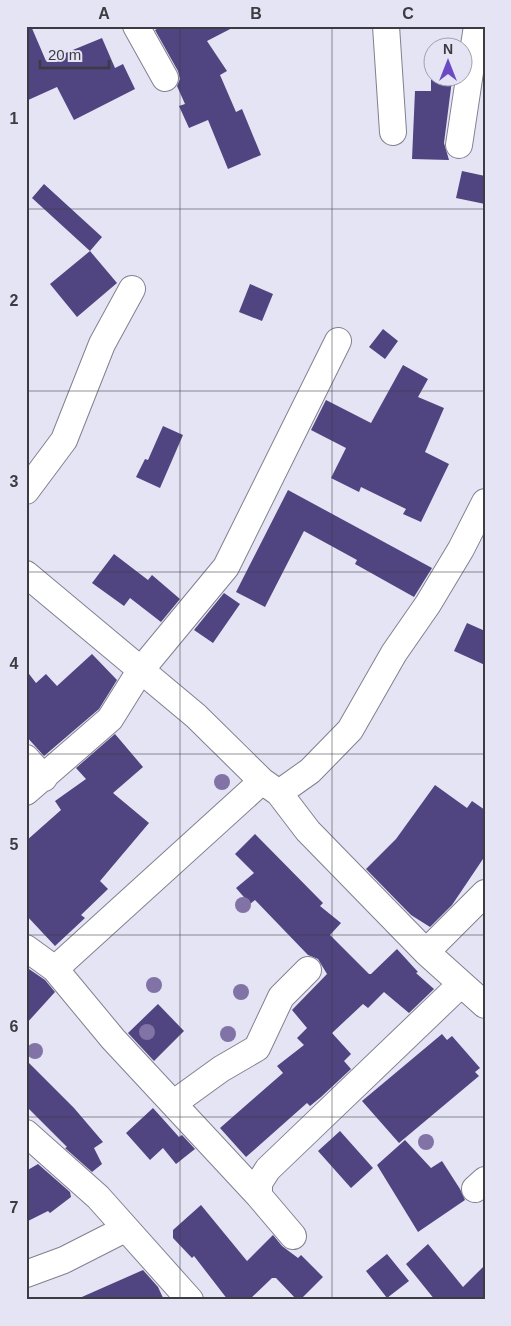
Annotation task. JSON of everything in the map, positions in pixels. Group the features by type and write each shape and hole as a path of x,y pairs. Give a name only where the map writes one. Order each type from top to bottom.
{"street":[{"path":"136,26 165,78"},
{"path":"386,26 393,132"},
{"path":"459,145 478,26"},
{"path":"26,491 64,440 102,344 132,289"},
{"path":"26,758 35,785 110,719 140,670 226,567 338,341"},
{"path":"55,969 270,787 310,771 350,730 394,653 428,604 457,557 485,502"},
{"path":"26,574 196,716 270,787 308,831 426,952 460,985 485,1005"},
{"path":"426,952 485,893"},
{"path":"26,948 55,969 113,1039 174,1103 294,1236"},
{"path":"174,1103 222,1069 258,1048 281,997 308,970"},
{"path":"259,1196 259,1183 268,1169 460,985"},
{"path":"26,1133 98,1197 190,1300"},
{"path":"26,1274 64,1260 125,1229"}],"building":[{"path":"26,26 31,26 46,61 102,38 115,68 123,64 135,89 74,120 57,87 26,101"},
{"path":"163,26 236,26 207,41 227,71 220,75 236,112 242,109 261,155 228,169 208,120 189,128 179,106 185,104 177,86 180,79 178,71 155,30"},
{"path":"431,88 451,88 444,143 449,160 412,159 415,91 431,91"},
{"path":"462,171 485,176 485,204 456,198"},
{"path":"44,184 102,237 90,251 32,198"},
{"path":"90,251 117,283 77,317 50,284"},
{"path":"250,284 273,294 262,321 239,312"},
{"path":"383,329 398,341 385,359 369,347"},
{"path":"403,365 428,379 418,397 444,408 425,452 449,464 421,522 403,514 406,509 361,487 359,492 331,478 346,448 311,430 326,400 371,423"},
{"path":"163,426 183,435 160,488 136,477 145,459 148,460"},
{"path":"288,490 432,568 414,597 355,564 357,560 304,531 265,607 236,592"},
{"path":"114,554 148,580 152,575 180,599 161,622 130,598 124,606 92,583"},
{"path":"224,593 240,604 213,643 194,630"},
{"path":"467,623 485,631 485,665 454,651"},
{"path":"92,654 117,680 99,709 44,756 26,736 26,670 36,683 46,674 57,686"},
{"path":"115,734 143,767 113,793 149,823 100,881 108,889 81,915 85,918 55,946 26,915 26,841 61,810 55,801 86,779 76,768"},
{"path":"435,785 467,808 472,801 485,810 485,856 452,905 430,927 411,915 366,869 396,839"},
{"path":"255,834 323,903 320,906 341,923 330,935 369,974 397,949 418,972 416,973 434,989 409,1013 384,992 368,1008 363,1004 332,1033 351,1054 344,1061 351,1069 310,1106 307,1103 246,1157 220,1128 283,1073 277,1066 304,1045 297,1038 307,1028 292,1010 327,974 318,959 308,955 255,900 250,904 236,888 254,873 235,854"},
{"path":"26,967 45,980 55,992 26,1024"},
{"path":"158,1004 184,1031 154,1061 128,1033"},
{"path":"442,1034 447,1040 452,1036 480,1068 475,1072 479,1076 399,1143 362,1101"},
{"path":"26,1060 74,1108 103,1142 94,1148 102,1164 92,1172 65,1148 67,1147 26,1106"},
{"path":"153,1108 179,1137 182,1135 195,1149 176,1164 163,1148 150,1160 126,1133"},
{"path":"340,1131 373,1168 351,1188 318,1151"},
{"path":"405,1140 431,1168 442,1161 465,1200 418,1232 377,1165"},
{"path":"38,1164 70,1192 71,1197 50,1213 48,1211 26,1222 26,1171"},
{"path":"201,1205 247,1261 273,1235 282,1246 298,1258 301,1255 323,1277 300,1300 297,1300 276,1278 272,1278 249,1300 228,1300 194,1256 192,1258 173,1238 173,1230"},
{"path":"428,1244 463,1287 485,1265 485,1300 435,1300 406,1264"},
{"path":"387,1254 409,1281 387,1298 366,1271"},
{"path":"143,1270 158,1287 164,1300 75,1300"}]}
